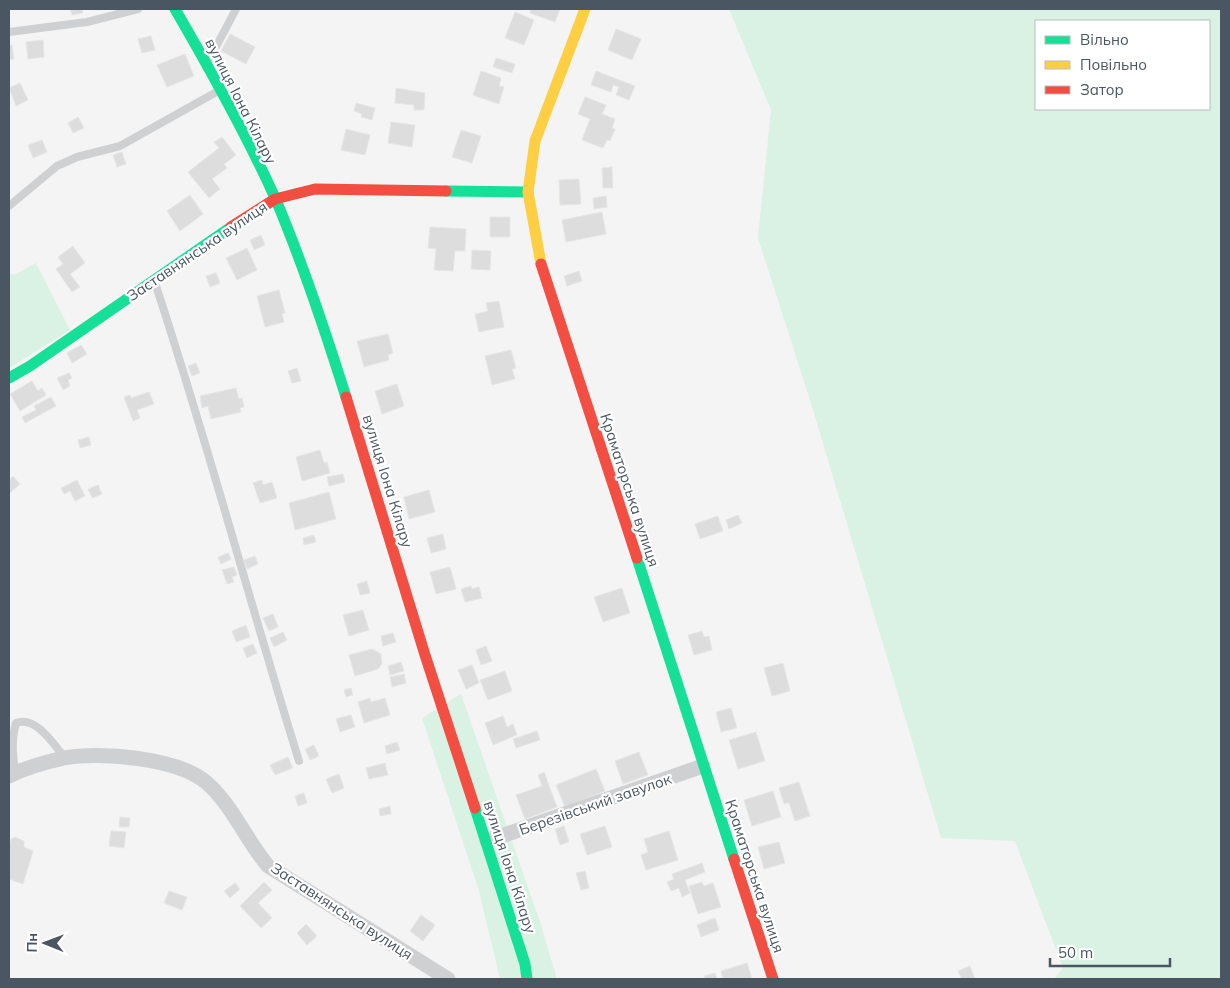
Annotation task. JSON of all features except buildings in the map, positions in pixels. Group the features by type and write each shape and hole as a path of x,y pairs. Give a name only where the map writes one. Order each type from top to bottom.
{"street":[{"name":"вулиця Іона Кілару","path":"175,9 207,64 275,199 312,290 372,476 425,654 487,841 525,964 527,979"},
{"name":"Краматорська вулиця","path":"585,9 535,141 528,192 539,258 772,979"},
{"name":"Заставнянська вулиця","path":"9,378 30,366 154,279 275,199 315,188 528,192"},
{"name":"Заставнянська вулиця","path":"12,774 64,758 147,759 174,765 206,782 228,804 252,847 268,866 448,979"},
{"name":"Березівський завулок","path":"487,841 703,766"}],"lane":[{"path":"9,32 87,22 138,9"},
{"path":"207,64 236,9"},
{"path":"9,206 57,166 77,157 120,146 220,90"},
{"path":"154,279 186,377 264,651 299,761"},
{"path":"12,774 16,723 31,723 39,728 64,758"}],"green space":[{"path":"729,9 1221,9 1221,979 1054,979 1063,968 1015,841 941,838 810,400 758,238 771,110"},
{"path":"36,263 70,330 9,368 9,273 14,275"},
{"path":"461,694 540,922 557,979 500,979 479,891 422,718"}],"traffic: fast":[{"path":"175,9 228,103 276,200 313,297 346,397"},
{"path":"446,191 528,192"},
{"path":"9,378 30,366 231,227"},
{"path":"637,558 734,859"},
{"path":"475,808 525,964 527,979"}],"traffic: slow":[{"path":"541,264 528,192 535,141 585,9"}],"traffic: jam":[{"path":"231,227 275,199 315,189 446,191"},
{"path":"541,264 637,558"},
{"path":"346,397 425,655 475,808"},
{"path":"734,859 773,979"}]}
